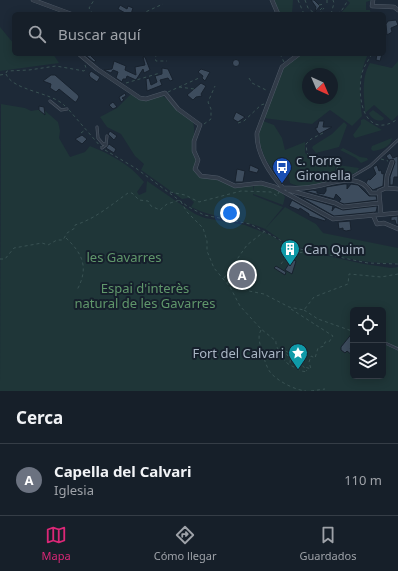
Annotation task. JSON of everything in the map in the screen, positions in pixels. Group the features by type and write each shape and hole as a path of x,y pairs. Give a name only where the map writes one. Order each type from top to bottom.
{"street":[{"path":"33,0 65,12"},
{"path":"272,0 277,12"},
{"path":"373,0 372,6 394,7 398,10"},
{"path":"81,56 133,94 143,99 165,93 178,109 200,126 194,141 194,151 198,160 195,169 198,174 203,177 220,179 235,186 261,183 335,203 343,207 379,203"},
{"path":"296,56 281,69 257,131 257,140 266,165 282,189 333,219 398,213"},
{"path":"386,188 387,176 392,162"},
{"path":"282,189 309,188 348,179 364,184 372,193 378,193 386,188 398,189"},
{"path":"378,193 380,214"},
{"path":"373,215 377,224 384,223 398,229"}],"lane":[{"path":"50,101 61,110 67,109"},
{"path":"97,127 99,141 106,144"},
{"path":"102,148 106,144 107,136"},
{"path":"348,179 378,159 398,140"},
{"path":"385,343 398,349"}],"path":[{"path":"91,12 89,9 94,0"},
{"path":"298,0 303,12"},
{"path":"305,0 308,8 313,12"},
{"path":"332,12 334,3 333,0"},
{"path":"340,12 348,0"},
{"path":"145,12 163,4"},
{"path":"319,5 324,4"},
{"path":"320,10 324,8 321,12"},
{"path":"156,56 156,61 168,61"},
{"path":"281,56 285,64"},
{"path":"371,56 361,77 364,114 370,121 381,126 387,126 398,119"},
{"path":"0,74 6,74 7,71 29,70 56,66 69,67 84,71 86,68 84,59"},
{"path":"119,83 124,84 160,73"},
{"path":"6,74 12,80"},
{"path":"165,93 198,78"},
{"path":"249,78 251,83 272,93"},
{"path":"200,126 211,119 211,109 208,102 215,86"},
{"path":"179,87 194,89"},
{"path":"238,123 244,120 260,105 267,104"},
{"path":"81,133 85,129 102,148 137,169 180,200 204,215 243,222 265,231 291,246 368,263 398,264"},
{"path":"323,133 311,139 306,144 307,153 310,156 338,164 335,176 336,182"},
{"path":"378,159 392,162"},
{"path":"169,192 185,195 199,202 241,191 271,192 277,196 282,189"},
{"path":"0,259 5,259 15,248 42,243 48,245 65,238 67,233 75,228 75,225 94,218 114,205 128,193 132,194 139,200 148,201 151,206 160,210 167,204 180,200"},
{"path":"180,200 187,212 202,228 207,241 207,251 214,268 227,282 240,306 261,329 276,341 275,345 286,362 301,371 308,372 305,367"},
{"path":"224,278 236,264 247,245 265,231"},
{"path":"65,238 80,254 83,264 82,280 77,290"},
{"path":"281,264 289,254 316,252"},
{"path":"304,310 314,297 348,284 349,274 381,277 398,274"},
{"path":"227,282 264,294 289,307 333,336 329,342 325,342 324,346 318,348 316,357 311,356 309,362 310,369 291,360 286,353 280,351"},
{"path":"289,307 304,310 318,319 350,329"},
{"path":"261,329 258,334 259,341 269,371 273,376 289,385 306,391"},
{"path":"280,351 284,350 290,354 291,360 289,363"},
{"path":"311,391 325,389"}],"green space":[{"path":"274,0 293,0 292,12 279,12"},
{"path":"347,0 372,0 366,2 366,10 370,10 370,12 342,12 350,3"},
{"path":"0,27 12,42 12,56 54,56 59,63 0,71"},
{"path":"299,56 367,56 362,70 360,84 362,116 352,126 330,110 312,124 263,118 284,68"},
{"path":"398,61 398,115 392,121 374,105 365,113 364,81 370,63 392,68"},
{"path":"131,94 142,100 163,96 193,122 193,144 197,159 194,168 198,176 217,179 237,188 253,185 253,195 283,207 265,229 256,225 209,214 191,207 194,202 189,198 182,199 141,170 144,164 135,156 121,134 107,127 100,117 117,108"},
{"name":"Espai d'interès natural de les Gavarres","path":"1,104 25,108 31,111 43,109 58,122 60,131 59,138 70,157 85,152 90,146 112,156 133,170 144,182 137,192 139,195 146,192 147,181 195,214 205,218 245,225 270,235 292,248 364,264 391,268 398,267 398,391 0,391"},
{"path":"373,110 384,118 383,120 377,120 371,117 369,113"},
{"path":"364,119 382,130 355,138 353,135 361,124 361,120"},
{"path":"263,121 274,125 282,138 285,150 305,142 305,153 309,156 336,165 334,177 329,178 328,182 309,186 299,186 290,183 289,177 283,167 274,170 268,163 263,153 259,134"},
{"path":"344,122 347,125 339,147 316,153 312,148 313,146 332,134"},
{"path":"392,138 390,144 385,148 373,151 371,149 372,146"},
{"path":"343,148 360,157 367,158 368,160 361,163 356,158 340,150"},
{"path":"338,165 359,168 357,172 337,180 336,176"},
{"path":"254,184 267,186 279,191 285,197 283,205 253,194"},
{"path":"285,207 316,224 323,233 398,248 398,263 360,261 287,243 265,229"}],"building":[{"path":"311,0 314,0 320,6 315,12 316,7"},
{"path":"120,5 127,9 128,6 133,8 132,12 123,12 118,9"},
{"path":"396,20 398,25 391,28 392,32 387,35 386,24 388,21"},
{"path":"86,56 91,56 96,61 94,62"},
{"path":"377,56 381,56 380,61 376,60"},
{"path":"143,57 145,57 150,70 144,73 143,69 136,80 127,76 122,82 116,78 118,72 113,70 111,73 104,70 112,69 114,61 126,66 125,70 136,75 135,67 145,65"},
{"path":"236,59 239,60 239,66 236,67 233,66 232,63 233,60"},
{"path":"162,68 168,69 173,80 170,81 168,78 160,80 162,85 147,91 146,79 149,78 151,85 157,82 155,76 162,74"},
{"path":"201,69 210,72 205,81 202,78 203,76 198,72"},
{"path":"91,71 100,77 97,82 90,77 89,74"},
{"path":"51,75 55,75 78,95 79,97 76,102 59,89 56,92 50,88 51,84 43,81"},
{"path":"201,83 206,86 201,94 202,96 196,97 193,100 187,95"},
{"path":"125,93 126,96 122,98 124,100 121,102 119,97"},
{"path":"113,102 117,107 113,109 109,105"},
{"path":"39,106 44,107 45,115 39,110"},
{"path":"236,112 245,117 238,122 233,119"},
{"path":"319,121 324,121 323,127 332,127 319,134 315,128 317,128"},
{"path":"110,131 117,136 114,140 108,134"},
{"path":"82,135 87,139 82,144 75,139"},
{"path":"109,144 116,149 114,153 106,148"},
{"path":"390,153 393,158 398,156 398,177 394,177 393,185 390,185 390,177 395,162 393,159 389,160 386,156"},
{"path":"250,165 259,169 257,173 249,171"},
{"path":"377,165 379,171 381,170 382,174 384,173 383,186 373,190 366,183 368,179 370,180 376,174 373,167"},
{"path":"237,169 245,171 243,182 235,182"},
{"path":"347,184 347,189 351,184 358,185 369,196 376,196 377,200 344,204 339,202 341,199 336,194 334,199 305,191 313,190 317,191 317,193 324,194 326,187"},
{"path":"299,196 333,206 332,211 335,207 343,210 377,206 377,208 376,212 334,216"},
{"path":"292,200 326,219 325,221 309,216 309,214 300,208 299,210 289,206"},
{"path":"398,216 398,225 396,224 395,220 391,221 391,217"},
{"path":"350,221 351,230 346,231 343,230 343,228 339,229 338,222"},
{"name":"Can Quim","path":"292,259 296,261 292,274 285,270"},
{"path":"276,266 286,272 285,275 274,268"},
{"path":"350,336 350,354 347,351 345,353 341,350 341,347"}],"place":[{"name":"c. Torre Gironella","path":"282,184"},
{"name":"Can Quim","path":"290,266"},
{"name":"Capella del Calvari","path":"242,275"},
{"name":"Fort del Calvari","path":"298,370"}],"park label":[{"name":"les Gavarres","path":"124,257"}]}
